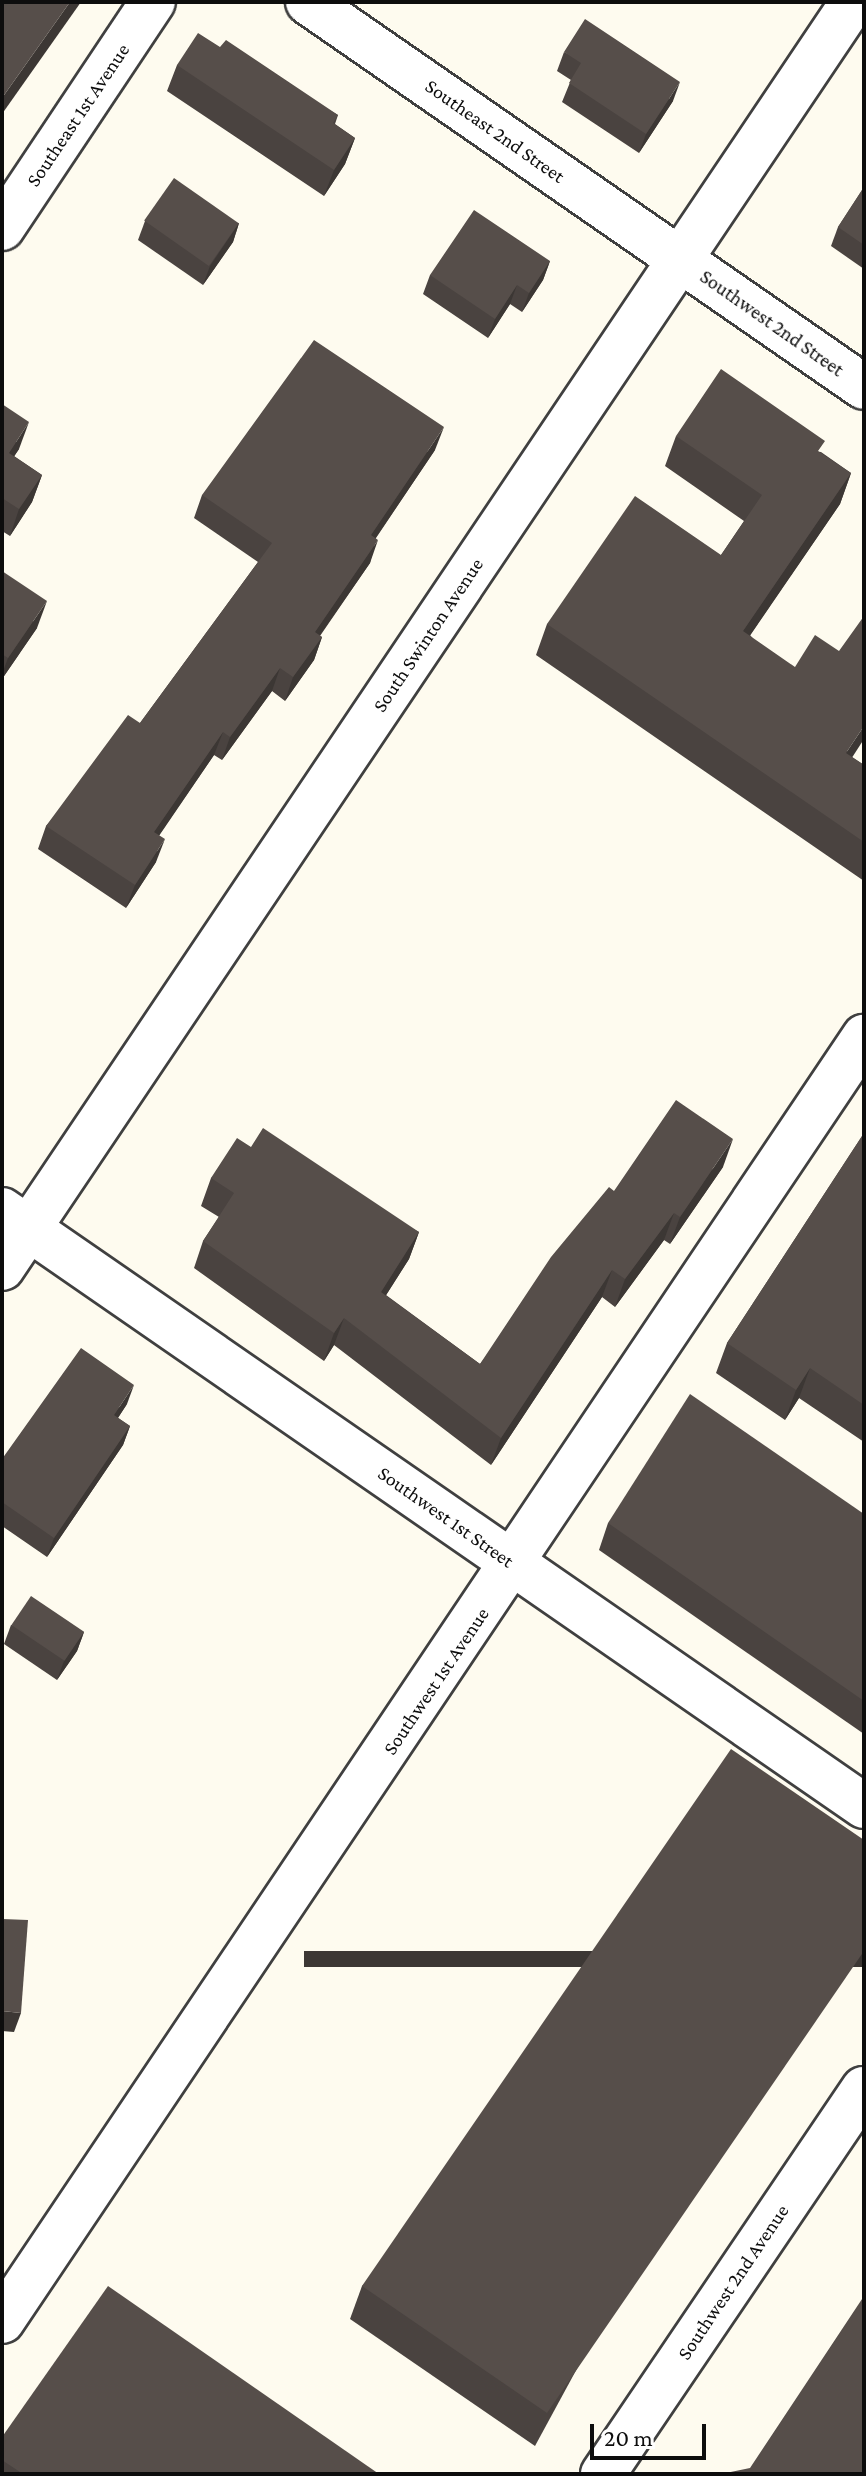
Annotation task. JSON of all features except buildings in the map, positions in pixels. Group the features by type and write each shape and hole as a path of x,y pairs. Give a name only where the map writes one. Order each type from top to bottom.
{"street":[{"name":"Southeast 1st Avenue","path":"2,228 153,2"},
{"name":"Southeast 2nd Street","path":"308,2 681,259"},
{"name":"South Swinton Avenue","path":"2,1268 15,1219 681,259 853,2"},
{"name":"Southwest 2nd Street","path":"681,259 864,387"},
{"name":"Southwest 1st Avenue","path":"2,2321 515,1565 864,1037"},
{"name":"Southwest 1st Street","path":"15,1219 864,1806"},
{"name":"Southwest 2nd Avenue","path":"603,2474 864,2089"}]}
